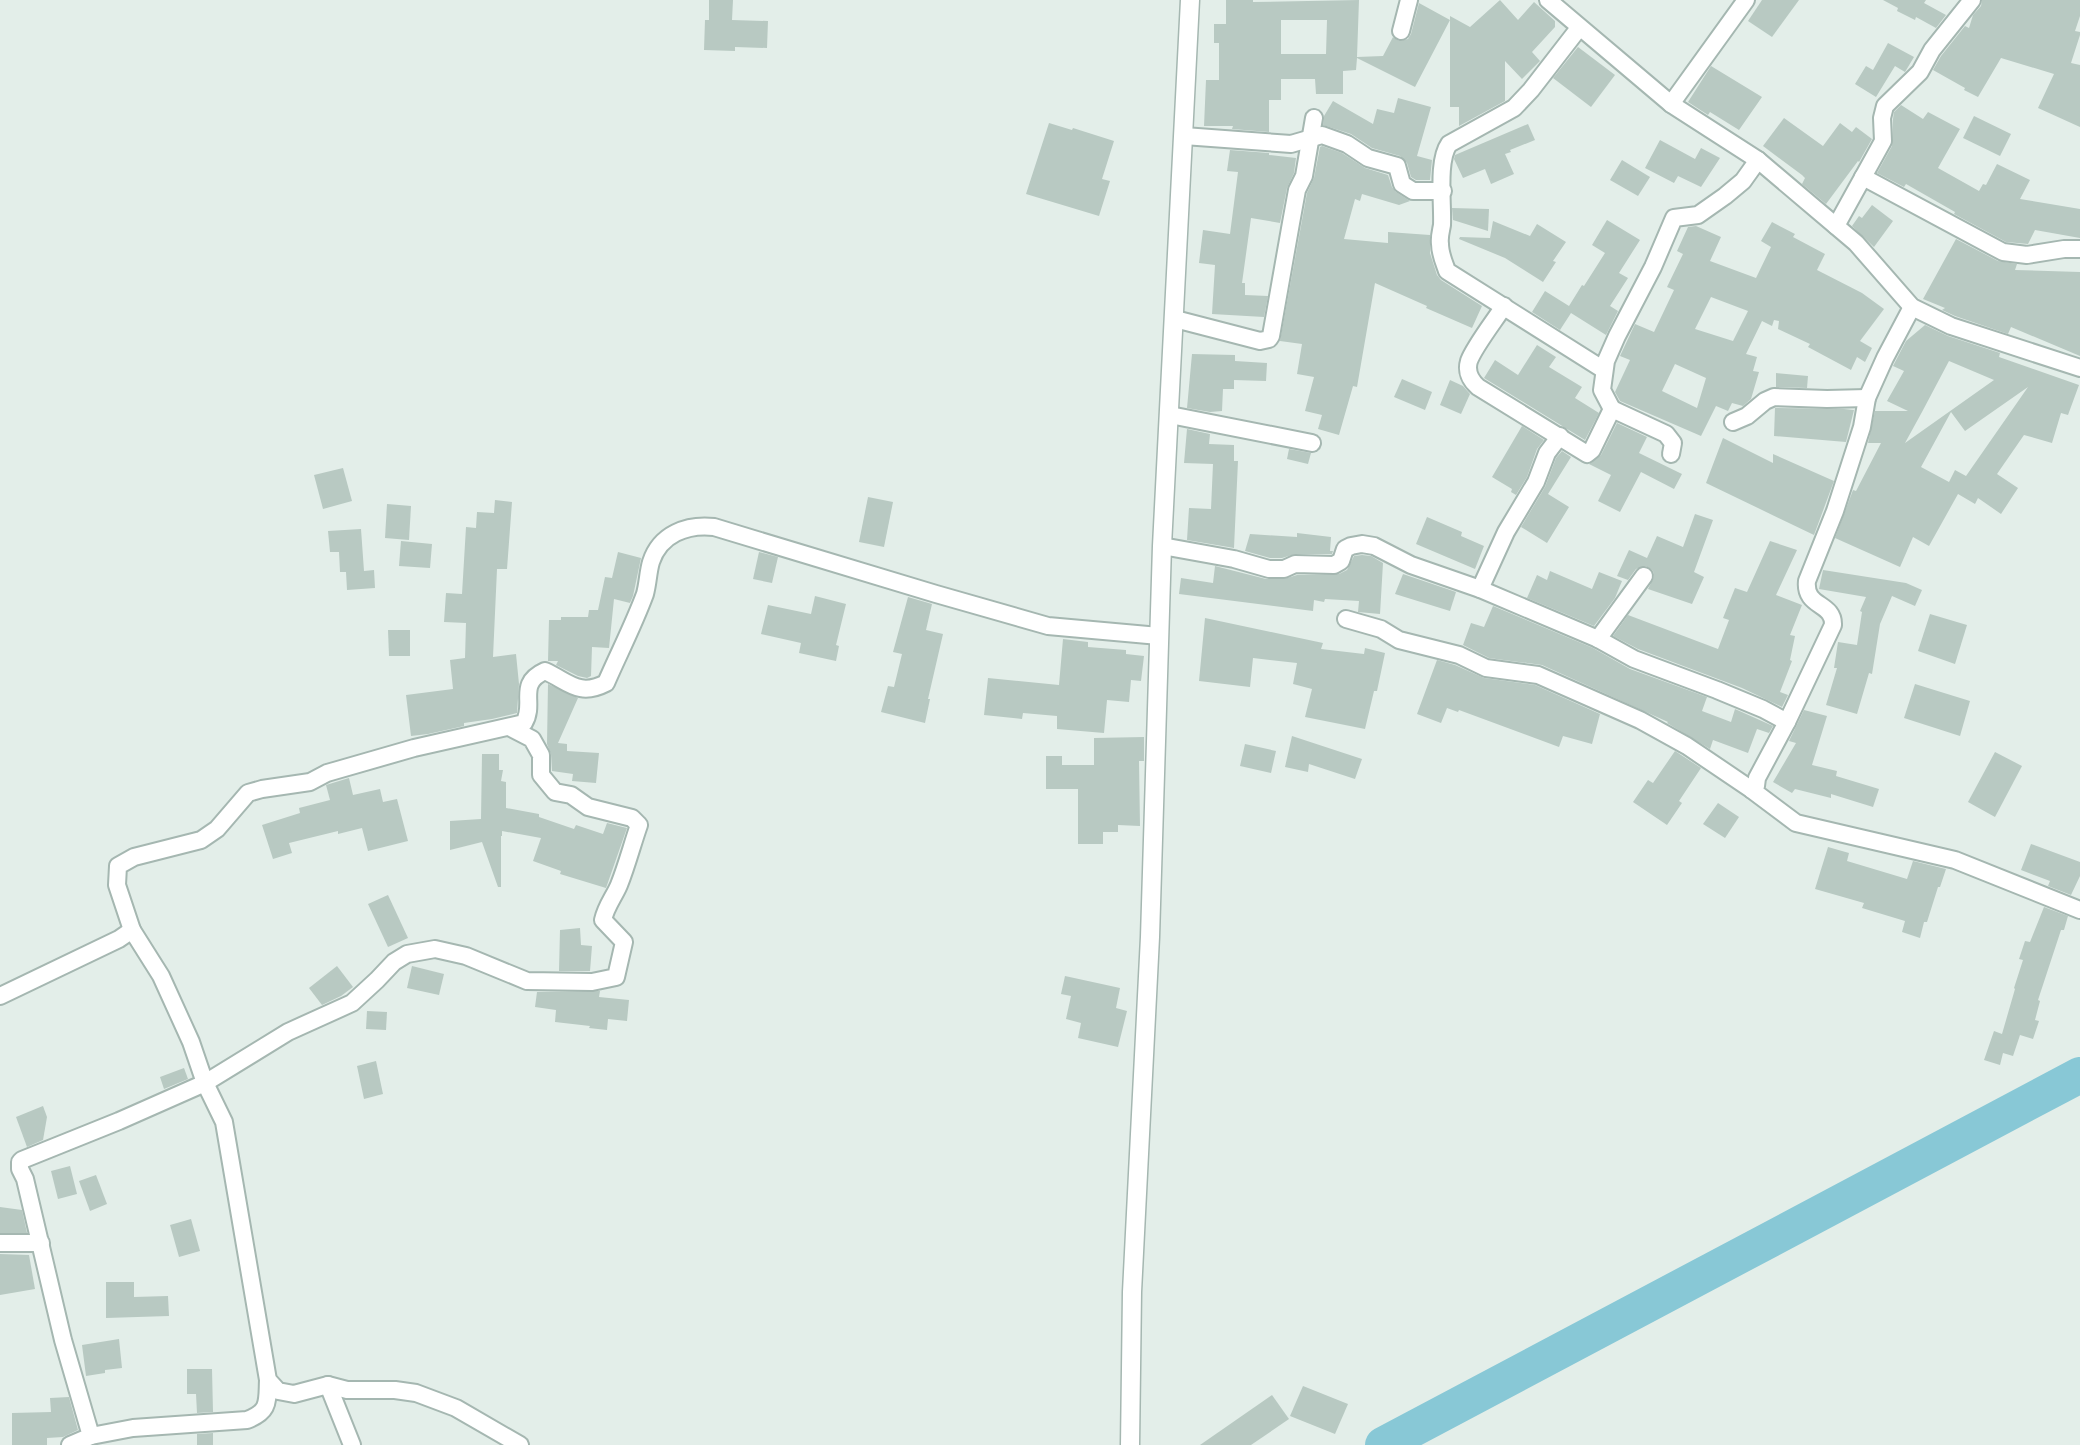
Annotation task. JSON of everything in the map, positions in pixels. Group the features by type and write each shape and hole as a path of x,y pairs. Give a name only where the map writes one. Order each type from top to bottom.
{"street":[{"path":"1131,1445 1132,1292 1150,937 1162,546 1190,0"},
{"path":"1401,31 1409,0"},
{"path":"1548,0 1671,104 1758,160 1856,243 1912,307 1951,326 2080,368"},
{"path":"1671,104 1746,0"},
{"path":"1836,226 1883,138 1882,118 1885,106 1920,72 1932,50 1972,0"},
{"path":"1579,28 1531,90 1514,108 1449,144 1442,161 1443,191 1439,242 1447,271 1604,370"},
{"path":"1175,319 1260,341 1269,339 1274,324 1297,190 1304,176 1314,118"},
{"path":"1184,136 1291,144 1322,135 1337,140 1368,158 1397,166 1402,184 1413,191 1443,191"},
{"path":"1671,454 1673,443 1666,434 1612,409 1602,390 1606,361 1653,267 1674,218 1698,215 1743,181 1758,160"},
{"path":"1863,177 2003,252 2027,255 2080,249"},
{"path":"1504,306 1469,360 1471,381 1587,454 1592,450 1612,409"},
{"path":"1752,790 1756,786 1757,778 1787,722 1833,625 1834,621 1830,613 1808,596 1807,581 1835,511 1862,427 1867,398 1912,307"},
{"path":"1733,422 1747,416 1765,401 1774,397 1867,398"},
{"path":"1170,415 1312,443"},
{"path":"1480,589 1506,532 1536,482 1547,453 1560,436"},
{"path":"70,1445 91,1436 133,1428 247,1420 259,1415 266,1407 268,1380 224,1122 205,1083 191,1042 161,975 132,930 117,885 118,866 134,857 201,840 217,829 248,793 310,782 327,773 414,748 524,723 528,715 527,695 530,682 534,676 545,671 578,688 595,689 606,683 645,592 651,561 657,550 665,540 678,531 699,525 714,527 1048,626 1159,636"},
{"path":"1162,546 1234,559 1269,569 1284,569 1295,564 1334,565 1341,561 1345,549 1350,546 1362,544 1374,546 1411,565 1480,589 1598,639 1634,659 1717,690 1787,722"},
{"path":"1598,639 1644,576"},
{"path":"1346,619 1381,629 1400,640 1459,655 1486,668 1538,675 1640,720 1687,746 1796,823 1955,860 2080,910"},
{"path":"91,1436 63,1340 20,1162 205,1083 288,1032 352,1003 394,962 407,954 435,949 466,956 527,981 592,982 616,977 624,942 603,920 605,908 615,895 622,878 639,825 632,818 588,807 571,795 555,792 541,775 541,755 532,739 509,727"},
{"path":"0,996 119,939 132,930"},
{"path":"0,1244 41,1243"},
{"path":"268,1380 278,1391 294,1394 328,1385 347,1390 395,1390 416,1393 456,1408 519,1445"},
{"path":"328,1385 352,1445"}],"building":[{"path":"709,0 733,0 732,20 768,21 767,48 735,47 735,51 704,50 705,20 709,20"},
{"path":"1226,0 1253,0 1253,2 1359,0 1357,57 1383,56 1393,37 1399,41 1408,39 1419,3 1450,20 1415,87 1357,58 1356,70 1343,71 1343,94 1316,94 1315,79 1281,79 1281,100 1269,100 1269,132 1232,129 1233,126 1204,126 1206,80 1219,80 1219,43 1214,43 1214,24 1226,24","holes":["1281,20 1327,20 1326,54 1281,54"]},
{"path":"1500,0 1518,20 1534,2 1555,21 1555,27 1532,52 1540,61 1522,79 1505,61 1505,101 1459,126 1459,107 1450,107 1450,16 1470,27"},
{"path":"1762,0 1799,0 1772,37 1748,21"},
{"path":"1883,0 1926,0 1924,3 1946,15 1936,28 1916,17 1915,20 1897,11 1898,8"},
{"path":"1982,0 2080,0 2080,16 2075,31 2080,32 2080,35 2071,63 2080,65 2080,127 2038,108 2054,74 2001,58 1978,97 1933,70 1965,26 1969,28 1973,15 1981,6"},
{"path":"1888,43 1914,57 1905,72 1895,66 1876,97 1855,84 1866,66 1873,70"},
{"path":"1578,47 1615,75 1591,107 1553,78"},
{"path":"1711,66 1762,97 1739,130 1710,112 1708,115 1688,102"},
{"path":"1398,98 1431,107 1417,156 1432,160 1430,180 1416,180 1411,177 1407,163 1400,156 1372,148 1351,134 1323,125 1324,116 1333,101 1373,124 1377,109 1394,113"},
{"path":"1901,105 1923,119 1928,112 1960,129 1938,168 1979,191 1983,184 1986,185 1997,164 2030,180 2020,199 2080,209 2080,238 2035,230 2028,244 2006,242 1954,214 1955,212 1906,184 1904,187 1877,173 1892,146 1894,112"},
{"path":"1974,116 2011,134 2000,156 1963,138"},
{"path":"1784,118 1823,146 1840,123 1852,132 1856,127 1872,139 1859,162 1826,204 1802,184 1805,178 1802,175 1763,146"},
{"path":"1049,123 1114,141 1102,179 1110,181 1099,216 1026,194"},
{"path":"1528,124 1535,140 1505,154 1514,174 1491,184 1485,169 1463,178 1454,159 1455,155"},
{"path":"1660,140 1695,159 1701,148 1720,158 1701,187 1678,176 1674,183 1645,168"},
{"path":"1322,146 1342,153 1365,168 1388,175 1396,192 1410,201 1399,205 1362,194 1360,201 1355,199 1344,239 1388,243 1388,232 1430,235 1430,253 1437,275 1441,280 1482,306 1472,328 1375,283 1357,387 1353,386 1339,435 1318,429 1322,415 1305,411 1314,377 1297,374 1302,344 1280,341 1307,193 1314,178"},
{"path":"1230,150 1296,158 1280,223 1251,218 1242,283 1245,283 1245,295 1268,296 1264,317 1212,314 1215,265 1199,263 1203,230 1230,234 1238,172 1227,171"},
{"path":"1622,160 1650,177 1638,196 1610,180"},
{"path":"1872,205 1893,221 1874,247 1852,226 1859,216 1862,218"},
{"path":"1452,208 1489,209 1488,231 1453,220"},
{"path":"1607,220 1640,240 1619,273 1628,278 1610,306 1618,311 1606,335 1571,313 1560,330 1532,312 1545,291 1569,306 1605,253 1592,245"},
{"path":"1493,221 1530,236 1537,224 1566,242 1543,282 1505,258 1459,239 1460,237 1490,238"},
{"path":"1772,222 1795,234 1793,237 1825,254 1817,270 1862,293 1884,309 1860,341 1872,348 1865,362 1857,357 1851,370 1808,347 1810,344 1778,329 1779,321 1774,320 1772,326 1762,321 1746,354 1757,357 1753,371 1759,372 1751,399 1743,406 1732,403 1728,411 1716,406 1701,436 1620,401 1615,392 1630,360 1620,356 1635,324 1654,332 1674,290 1667,287 1683,254 1677,251 1688,227 1696,226 1721,237 1710,261 1756,278 1771,247 1761,241","holes":["1711,297 1748,311 1733,341 1695,329","1675,364 1706,378 1697,408 1662,391"]},
{"path":"1956,239 1998,261 2017,264 2015,270 2080,272 2080,356 2011,327 2008,334 1955,316 1942,310 1945,308 1923,299"},
{"path":"1925,325 1948,336 2000,353 1999,357 2079,385 2068,415 2061,413 2052,443 2024,435 1997,474 2018,488 2001,514 1978,498 1975,504 1958,494 1929,546 1913,537 1900,567 1835,538 1853,490 1856,491 1881,443 1868,443 1875,411 1908,411 1887,401 1904,371 1893,366 1906,341","holes":["1949,361 1994,380 1905,443 1922,412","2028,387 1966,476 1955,470 1949,482 1921,467 1951,412 1965,431"]},
{"path":"1537,345 1556,357 1549,367 1582,387 1575,398 1599,413 1585,440 1484,378 1495,360 1518,375"},
{"path":"1192,354 1235,355 1235,361 1267,363 1266,381 1234,380 1234,389 1223,389 1222,411 1210,412 1187,408"},
{"path":"1776,373 1808,376 1807,388 1776,387"},
{"path":"1402,379 1432,392 1425,410 1394,397"},
{"path":"1450,380 1463,386 1470,394 1461,414 1440,405"},
{"path":"1775,408 1854,410 1846,442 1774,436"},
{"path":"1617,423 1647,437 1639,453 1682,474 1674,489 1641,472 1620,512 1598,501 1611,475 1589,464 1601,455"},
{"path":"1522,426 1544,440 1537,449 1527,477 1516,495 1511,492 1512,489 1492,477"},
{"path":"1187,429 1210,434 1209,444 1234,445 1234,461 1238,461 1234,548 1187,540 1189,508 1211,509 1213,464 1184,463"},
{"path":"1723,438 1773,463 1773,454 1834,481 1814,535 1706,483"},
{"path":"1289,449 1311,453 1308,464 1287,459"},
{"path":"1562,451 1571,457 1548,494 1569,507 1547,543 1521,527 1545,487 1556,458"},
{"path":"343,468 352,501 323,509 314,475"},
{"path":"868,497 893,502 884,547 859,542"},
{"path":"495,500 512,502 507,569 497,569 493,657 516,654 519,684 517,713 411,736 406,695 453,689 450,660 465,658 466,623 444,622 446,593 462,594 466,527 476,528 477,512 494,513"},
{"path":"387,504 411,506 409,540 385,538"},
{"path":"1695,514 1713,520 1694,572 1704,577 1692,604 1648,589 1654,577 1653,571 1646,566 1636,569 1628,580 1617,576 1629,550 1647,558 1657,536 1683,547"},
{"path":"1427,517 1462,532 1461,536 1484,546 1475,569 1416,544"},
{"path":"361,529 364,571 374,570 375,588 347,590 346,572 340,572 339,552 330,552 328,531"},
{"path":"1297,533 1331,537 1330,551 1333,551 1332,554 1295,554 1282,558 1270,558 1245,551 1250,534 1297,537"},
{"path":"401,541 432,544 430,568 399,566"},
{"path":"1770,541 1797,550 1776,595 1802,605 1790,635 1795,636 1790,660 1792,661 1780,692 1788,695 1782,707 1742,688 1638,649 1613,636 1628,615 1718,649 1729,620 1723,618 1735,588 1747,592"},
{"path":"618,552 641,558 633,596 630,603 614,599 609,648 592,647 591,676 587,678 578,676 556,665 558,661 548,661 549,620 561,620 561,617 588,617 589,610 598,610 605,577 612,578"},
{"path":"759,552 778,557 772,583 753,579"},
{"path":"1354,556 1371,556 1383,563 1380,614 1358,612 1359,601 1314,600 1313,611 1179,594 1181,578 1213,583 1215,566 1266,579 1284,579 1297,575 1339,574 1347,570"},
{"path":"1823,570 1906,583 1922,590 1915,606 1892,596 1880,624 1872,674 1869,673 1857,714 1826,705 1837,668 1834,668 1838,642 1857,645 1862,612 1860,611 1866,597 1819,589"},
{"path":"1550,571 1592,589 1599,572 1622,581 1615,598 1594,626 1527,598 1537,575 1547,580"},
{"path":"1403,574 1456,592 1450,611 1395,594"},
{"path":"815,596 846,604 836,645 839,646 836,661 799,653 801,643 761,634 768,605 811,614"},
{"path":"908,597 932,604 926,630 943,634 928,699 930,699 925,723 881,712 888,686 894,687 902,654 893,652"},
{"path":"1493,606 1593,648 1630,669 1707,697 1702,711 1731,722 1735,709 1773,726 1769,733 1757,729 1748,753 1713,740 1710,749 1668,722 1542,665 1489,658 1463,645 1471,623 1484,627"},
{"path":"1930,614 1967,625 1955,664 1918,651"},
{"path":"1205,618 1323,643 1321,649 1364,654 1365,648 1385,653 1377,691 1374,691 1365,729 1305,717 1312,689 1293,684 1297,663 1253,658 1250,687 1199,681"},
{"path":"388,630 410,630 410,656 389,656"},
{"path":"1063,639 1088,642 1088,647 1126,650 1126,654 1144,656 1141,681 1131,680 1129,702 1107,700 1104,733 1057,729 1057,716 1023,713 1022,719 984,715 988,678 1059,685"},
{"path":"1437,660 1484,678 1535,685 1600,714 1592,744 1563,736 1559,747 1459,710 1458,712 1447,708 1441,723 1417,714"},
{"path":"548,684 578,698 558,743 567,744 567,751 599,753 596,783 572,781 573,774 552,771 551,754 547,744"},
{"path":"1915,684 1970,701 1960,736 1904,718"},
{"path":"1804,710 1827,716 1812,765 1837,771 1836,776 1879,789 1873,807 1831,794 1831,798 1795,789 1792,793 1773,782 1796,743 1789,741"},
{"path":"1292,736 1362,759 1355,779 1309,764 1308,772 1285,767"},
{"path":"1144,737 1144,761 1139,761 1140,826 1118,825 1118,832 1103,832 1103,844 1078,844 1078,789 1046,789 1046,756 1062,756 1062,765 1094,765 1094,738"},
{"path":"1245,744 1276,751 1271,773 1240,766"},
{"path":"1675,751 1701,768 1679,801 1682,803 1667,825 1633,802 1648,780 1653,783"},
{"path":"1995,752 2022,766 1995,817 1968,802"},
{"path":"482,754 499,754 499,770 503,770 501,781 506,782 506,808 539,814 539,817 574,829 576,825 603,834 607,823 627,828 606,888 560,874 561,871 533,861 541,838 502,831 501,887 498,887 482,842 450,850 450,821 481,819"},
{"path":"349,778 353,795 380,789 383,802 397,799 408,841 368,851 362,828 338,834 338,831 289,843 292,853 273,859 262,825 300,813 299,808 330,800 326,785"},
{"path":"1718,803 1739,817 1725,838 1703,824"},
{"path":"2031,844 2080,862 2080,876 2071,895 2048,886 2050,881 2021,870"},
{"path":"1828,847 1849,853 1847,861 1907,879 1913,861 1946,869 1927,922 1924,922 1920,938 1902,932 1905,921 1862,908 1864,903 1815,889"},
{"path":"388,895 408,938 388,947 368,904"},
{"path":"2044,907 2068,916 2064,930 2061,930 2038,1000 2040,1001 2035,1020 2039,1021 2033,1039 2020,1035 2013,1056 2003,1053 2000,1065 1984,1060 1994,1031 2002,1034 2023,960 2019,959 2025,941 2030,942"},
{"path":"580,928 581,945 592,946 590,971 559,971 560,930"},
{"path":"337,966 353,987 322,1005 309,988"},
{"path":"412,966 444,974 439,995 407,988"},
{"path":"1065,976 1120,988 1116,1008 1127,1011 1118,1047 1078,1038 1081,1023 1066,1019 1071,996 1061,994"},
{"path":"600,991 599,997 629,1000 627,1021 608,1019 607,1030 589,1028 590,1026 555,1022 556,1010 535,1007 537,992"},
{"path":"367,1011 387,1012 386,1030 366,1029"},
{"path":"376,1061 383,1094 364,1099 357,1066"},
{"path":"184,1068 188,1079 164,1089 160,1077"},
{"path":"43,1106 47,1117 43,1140 27,1147 16,1117"},
{"path":"70,1166 77,1194 58,1199 51,1171"},
{"path":"96,1175 107,1204 90,1211 79,1181"},
{"path":"0,1207 22,1210 27,1233 0,1233"},
{"path":"191,1219 200,1251 179,1257 170,1225"},
{"path":"0,1254 29,1255 35,1289 0,1295"},
{"path":"106,1282 134,1282 134,1297 168,1296 169,1316 106,1318"},
{"path":"119,1339 122,1368 86,1376 82,1345"},
{"path":"187,1369 212,1369 213,1412 197,1413 196,1394 187,1394"},
{"path":"1303,1386 1348,1404 1335,1434 1290,1416"},
{"path":"1272,1395 1289,1419 1251,1445 1200,1445"},
{"path":"69,1397 78,1430 63,1437 47,1438 47,1445 12,1445 12,1413 51,1412 50,1398"},
{"path":"213,1433 213,1445 197,1445 197,1434"}],"waterway":[{"path":"1383,1445 2080,1075"}]}
